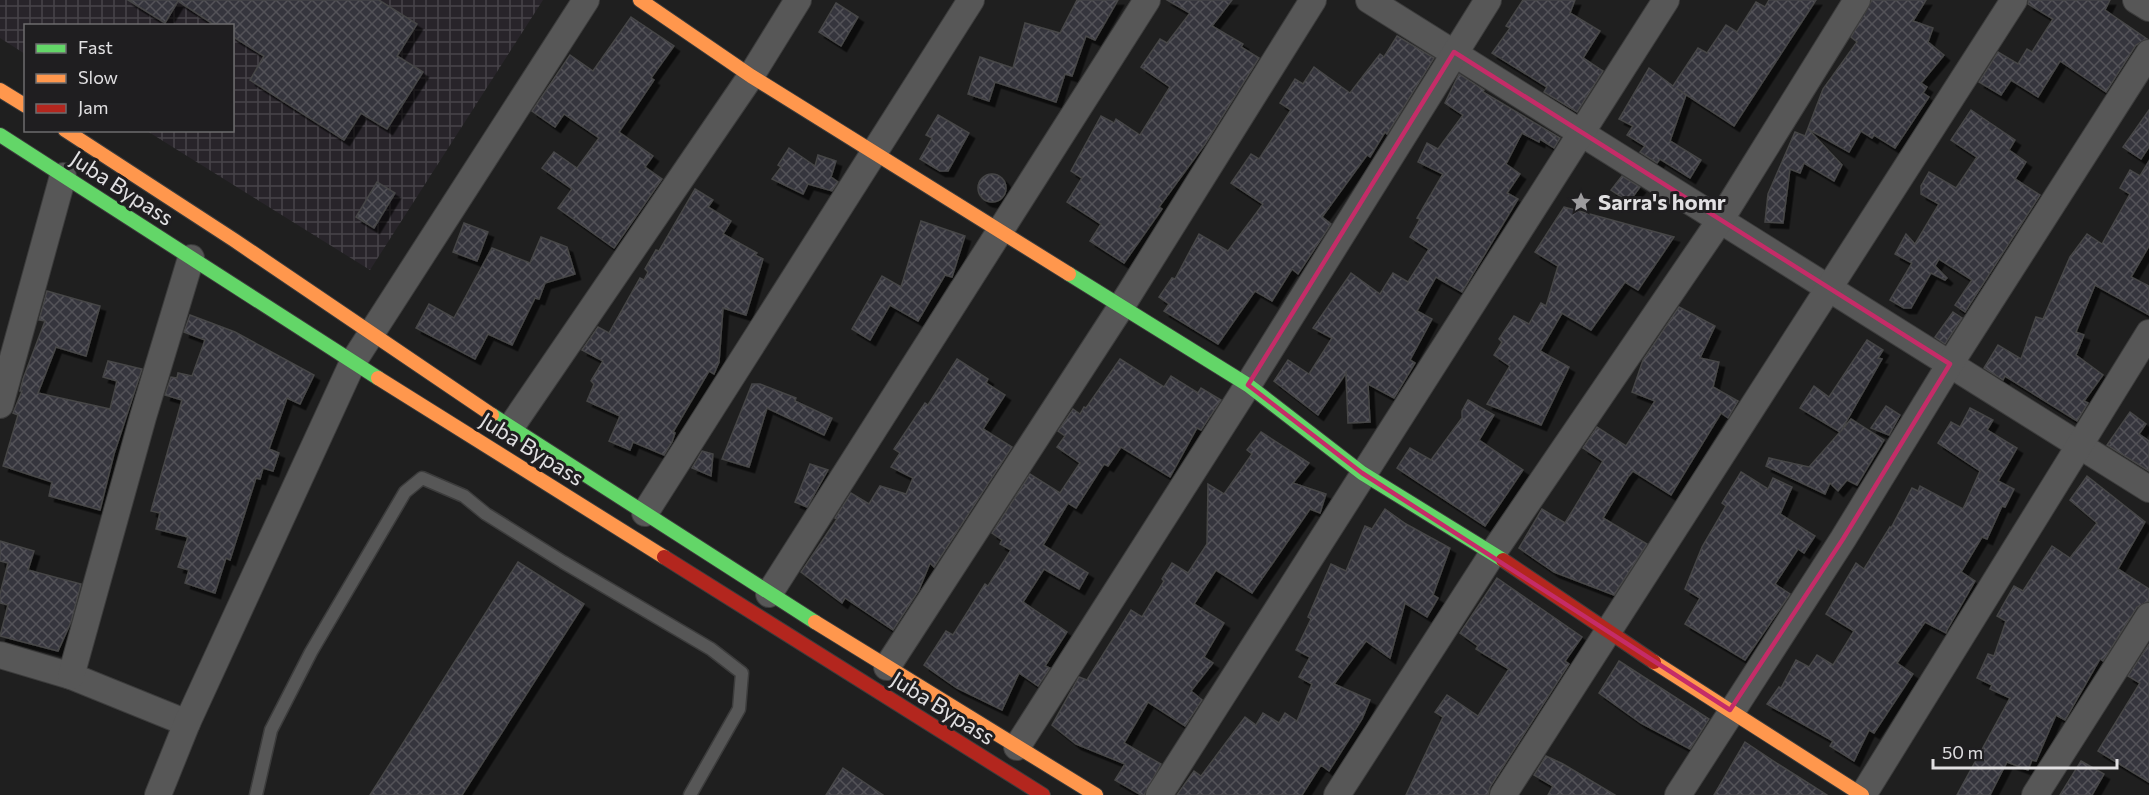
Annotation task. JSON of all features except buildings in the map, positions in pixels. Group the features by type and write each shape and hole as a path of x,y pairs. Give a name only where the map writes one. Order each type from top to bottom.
{"main road":[{"path":"640,0 751,76 1248,385 1362,473 1493,553 1606,631 1863,795"},
{"path":"0,90 24,105"},
{"name":"Juba Bypass","path":"68,132 203,217 511,428 769,594 1096,795"},
{"name":"Juba Bypass","path":"0,135 353,362 1043,795"}],"street":[{"path":"158,795 187,723 353,362 586,0"},
{"path":"511,428 751,76 798,0"},
{"path":"645,513 971,0"},
{"path":"769,594 1147,0"},
{"path":"887,667 1121,307 1313,0"},
{"path":"1369,0 2149,489"},
{"path":"1017,747 1248,385 1488,0"},
{"path":"1159,795 1362,473 1666,0"},
{"path":"1336,795 1493,553 1721,219 1857,0"},
{"path":"1503,795 1827,287 2014,0"},
{"path":"2136,0 2149,8"},
{"path":"1678,795 1730,710 1843,539 1950,364 2149,53"},
{"path":"0,405 63,176"},
{"path":"71,676 143,417 191,258"},
{"path":"1863,795 2149,333"},
{"path":"2035,795 2149,616"},
{"path":"0,655 71,676 187,723"}],"lane":[{"path":"256,795 272,730 311,652 405,492 423,478 464,496 486,514 553,556 711,649 742,673 739,709 690,795"}],"highlighted area":[{"path":"1454,52 1950,364 1843,539 1730,710 1362,473 1248,385"}],"shaded area":[{"path":"0,0 543,0 370,270 149,132 234,132 234,24 24,24 24,53 0,38"}],"traffic: fast":[{"path":"0,135 378,378"},
{"path":"1069,274 1248,385 1362,473 1503,560"},
{"path":"492,415 815,622"}],"traffic: slow":[{"path":"640,0 751,76 1069,274"},
{"path":"0,90 24,105"},
{"path":"68,132 234,240 492,415"},
{"path":"378,378 664,557"},
{"path":"815,622 1096,795"},
{"path":"1654,662 1862,795"}],"traffic: jam":[{"path":"664,557 1043,795"},
{"path":"1503,560 1654,662"}],"place":[{"name":"Sarra's homr","path":"1581,202"}]}
